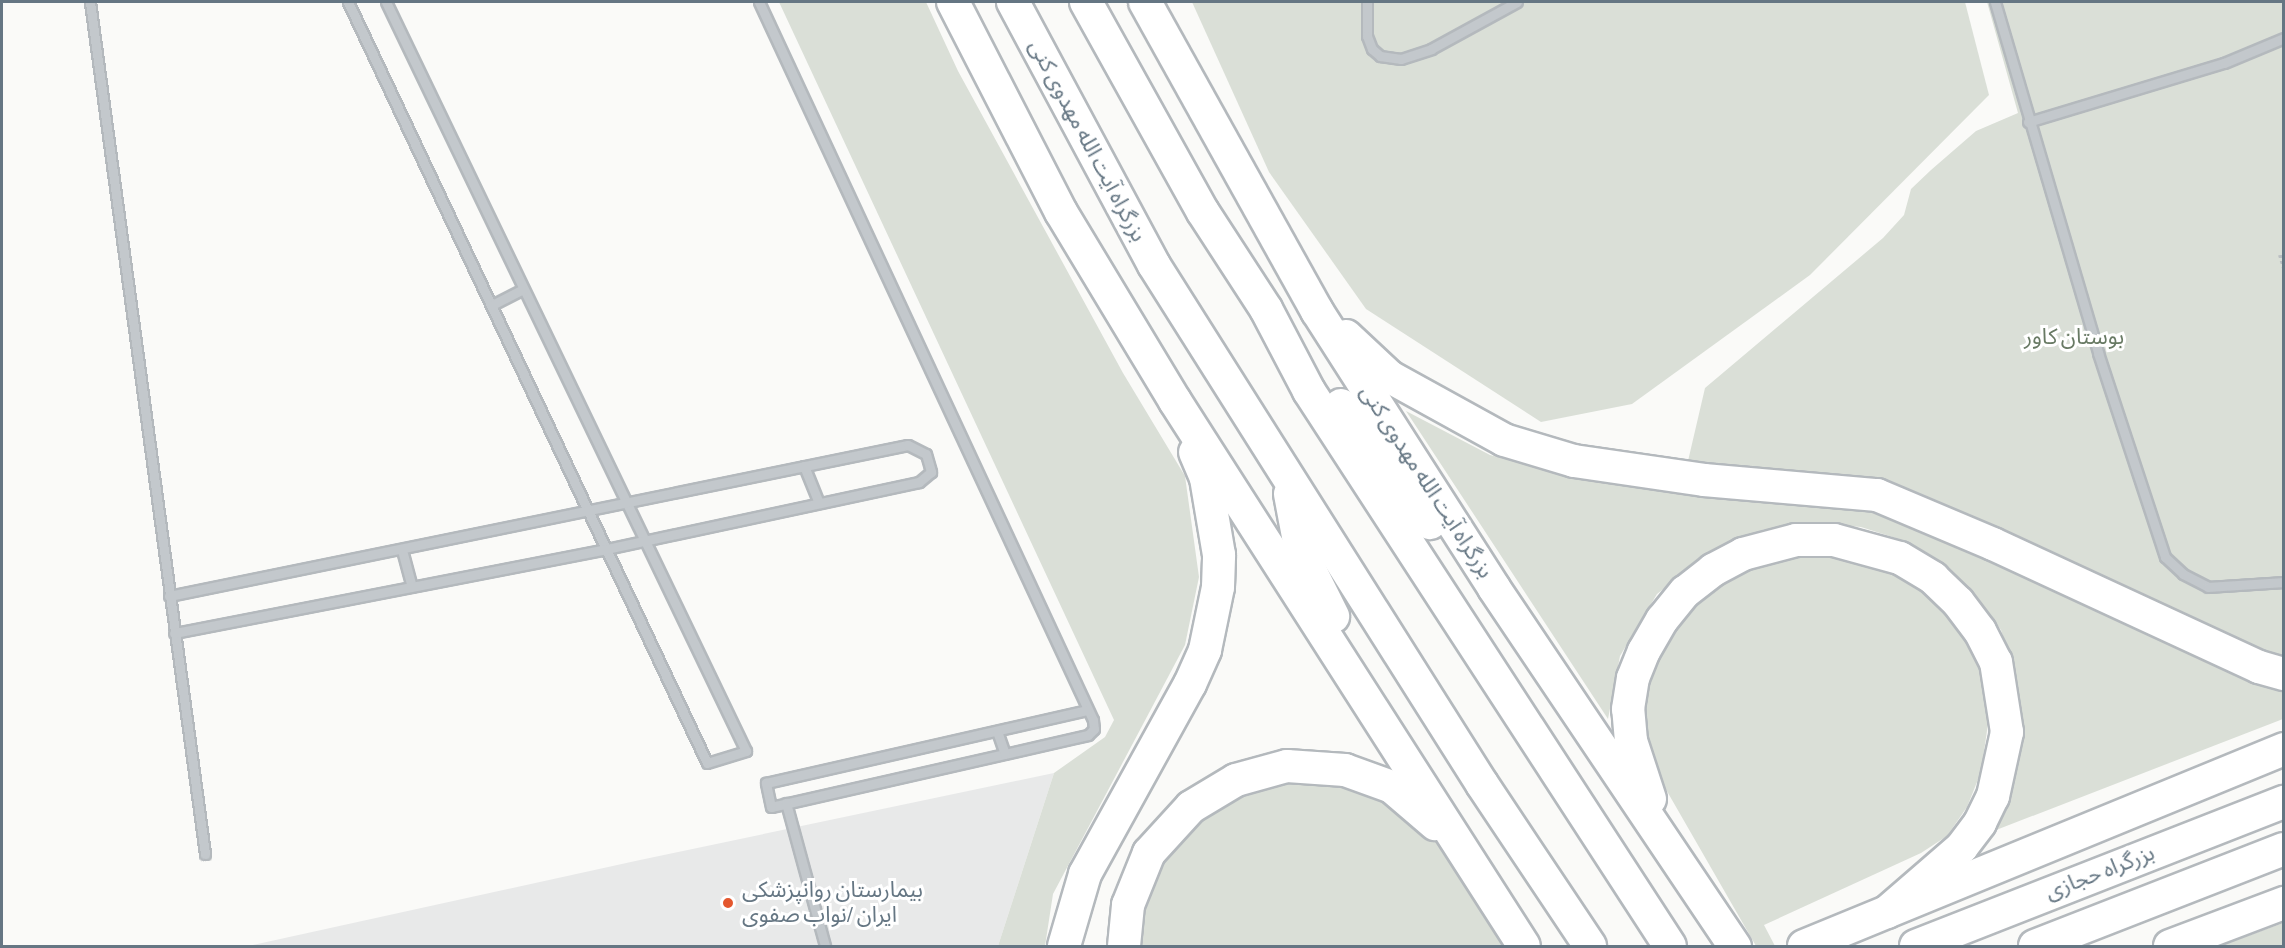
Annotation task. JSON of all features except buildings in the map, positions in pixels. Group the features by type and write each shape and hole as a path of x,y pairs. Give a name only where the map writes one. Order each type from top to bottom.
{"highway":[{"path":"952,2 1061,212 1175,401 1524,946"},
{"name":"بزرگراه آیت الله مهدوی کنی","path":"1013,2 1154,266 1286,476 1590,946"},
{"path":"1086,2 1203,212 1266,309 1445,543 1494,588"},
{"name":"بزرگراه آیت الله مهدوی کنی","path":"1146,7 1317,311 1494,588 1735,946"},
{"path":"1266,309 1309,391 1670,946"},
{"path":"1317,311 1390,377 1504,440 1574,461 1704,480 1877,495 1982,539 2259,667 2283,674"},
{"path":"1064,946 1085,874 1190,684 1205,650 1213,618 1218,587 1215,527 1206,478 1175,401"},
{"path":"1286,476 1301,552 1376,714"},
{"path":"1662,837 1631,741 1628,709 1633,678 1662,620 1685,592 1713,570 1743,554 1796,540 1834,540 1866,546 1900,558 1933,578 1958,602 1996,662 2006,706 2002,765 1980,823 1962,847 1887,912"},
{"path":"1804,946 2283,749"},
{"path":"1124,946 1128,905 1149,853 1178,818 1202,798 1252,774 1313,765 1376,779 1406,796 1461,846"},
{"name":"بزرگراه حجازی","path":"1916,946 2283,802"},
{"name":"بزرگراه حجازی","path":"2036,946 2283,849"},
{"path":"2170,946 2283,903"}],"lane":[{"path":"90,2 205,854"},
{"path":"348,2 707,763 746,751 522,290 386,2"},
{"path":"759,2 1087,710 1094,729 1088,735 771,807 766,783 1087,710"},
{"path":"1367,2 1367,36 1372,49 1380,56 1401,59 1431,49 1517,2"},
{"path":"1995,2 2097,353 2165,557 2182,574 2208,587 2283,582"},
{"path":"2028,122 2224,63 2283,38"},
{"path":"492,305 522,290"},
{"path":"169,596 590,512 908,445 926,453 931,472 919,482 607,549 174,633"},
{"path":"804,466 819,503"},
{"path":"402,550 412,587"},
{"path":"997,731 1005,754"},
{"path":"786,803 825,946"}],"path":[{"path":"2280,255 2283,268"}],"shaded area":[{"name":"بیمارستان روانپزشکی ایران /نواب صفوی","path":"1054,773 998,946 248,946 640,860"}],"green space":[{"path":"779,2 926,2 958,71 1123,373 1185,476 1199,577 1185,645 1053,894 1045,946 998,946 1054,773 1105,737 1114,720"},
{"path":"1192,2 1965,2 1989,95 1810,275 1632,404 1541,422 1366,309 1269,172"},
{"name":"بوستان کاور","path":"1987,2 2283,2 2283,665 1838,477 1688,461 1705,388 1883,238 1904,215 1911,189 1931,170 1976,131 2018,113"},
{"path":"1406,411 1490,455 1587,480 1832,503 1900,517 2283,684 2283,719 1991,832 2021,739 2017,680 2001,630 1975,594 1937,559 1905,541 1861,527 1806,522 1762,530 1709,553 1657,594 1620,656 1608,719"},
{"path":"1826,553 1869,562 1909,580 1951,615 1987,672 1988,724 1981,772 1967,807 1947,836 1921,853 1764,925 1775,946 1756,946 1645,753 1640,705 1653,657 1682,611 1719,583 1770,557"},
{"path":"1358,779 1430,829 1509,946 1130,946 1160,847 1249,781"},
{"path":"2283,923 2283,946 2220,946"}],"place":[{"name":"بیمارستان روانپزشکی ایران /نواب صفوی","path":"728,903"}]}
